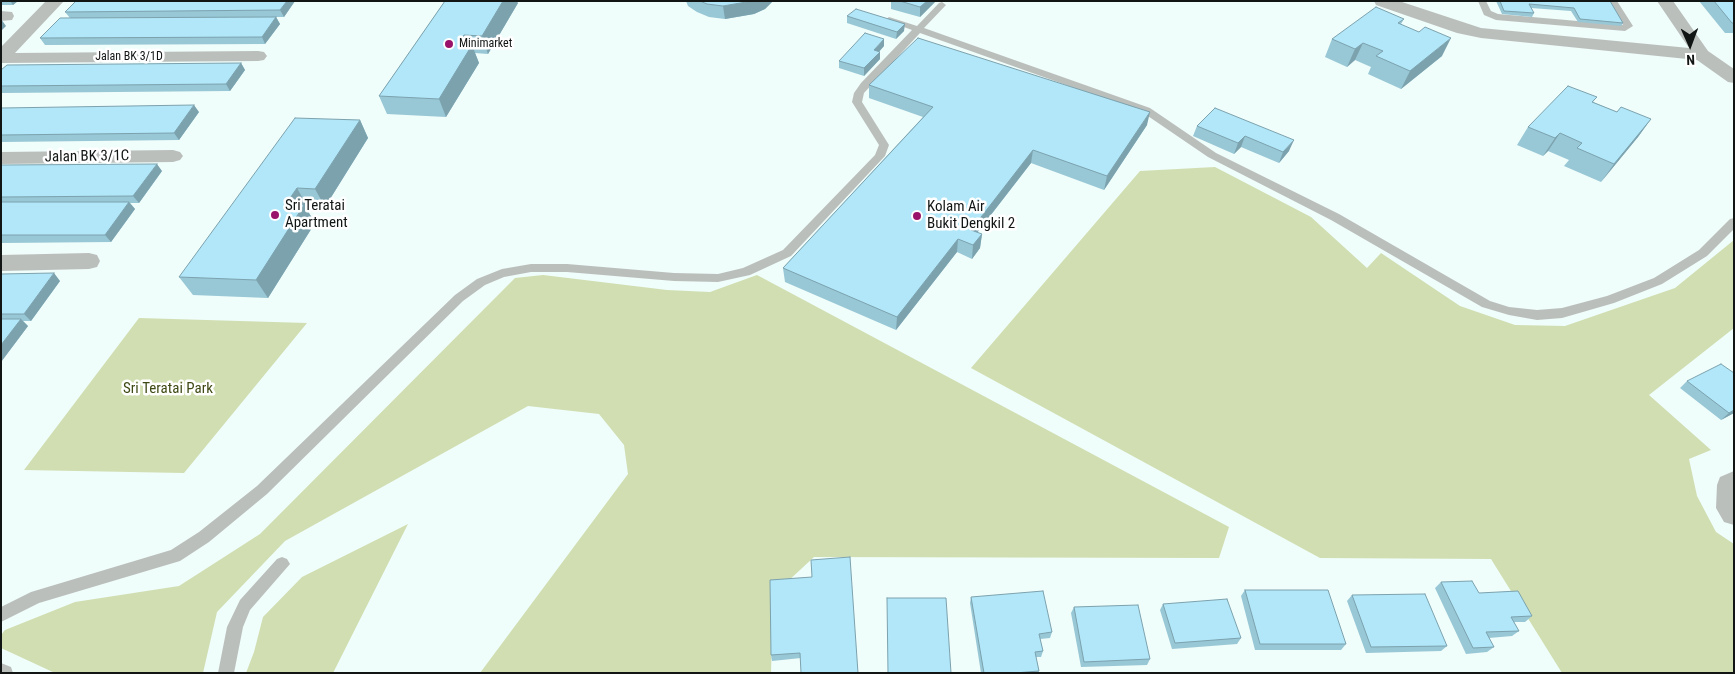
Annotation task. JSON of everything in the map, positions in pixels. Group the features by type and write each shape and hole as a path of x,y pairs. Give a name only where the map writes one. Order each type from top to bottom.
{"street":[{"path":"1,58 56,1"},
{"path":"1382,1 1481,33 1702,55"},
{"path":"1440,1 1452,25"},
{"path":"1665,1 1702,55 1734,78"},
{"name":"Jalan BK 3/1D","path":"1,58 258,56"},
{"name":"Jalan BK 3/1C","path":"1,158 173,156"},
{"path":"1,263 88,261"},
{"path":"1734,482 1730,485 1730,508 1734,513"}],"lane":[{"path":"1482,1 1487,12 1496,17 1552,22 1564,20 1625,28 1628,26 1612,1"},
{"path":"1,616 36,597 175,556 204,537 262,490 459,298 481,282 502,273 531,268 567,268 674,277 718,278 746,272 787,254 880,156 884,145 857,102 859,93 864,85 942,4"},
{"path":"877,17 918,29 1146,110 1212,155 1335,217 1486,304 1510,311 1536,315 1562,313 1610,300 1658,281 1703,253 1734,222"},
{"path":"1547,39 1552,22"},
{"path":"226,673 235,627 245,605 282,564"},
{"path":"1,671 5,673"}],"green space":[{"path":"1215,167 1311,217 1367,268 1381,253 1460,306 1515,325 1565,326 1675,288 1734,240 1734,328 1649,395 1711,450 1689,459 1697,496 1716,532 1734,544 1734,673 1562,673 1491,559 1320,558 971,368 1140,171"},
{"path":"543,275 667,290 710,292 757,275 1229,527 1219,558 814,557 773,595 771,673 480,673 628,474 624,445 599,414 528,406 285,541 217,612 203,673 55,673 1,648 1,635 5,630 75,602 179,586 260,534 515,278"},
{"name":"Sri Teratai Park","path":"139,318 307,323 184,473 24,470"},
{"path":"408,524 333,673 246,673 254,652 263,617 302,577"}],"building":[{"path":"76,1 287,1 280,10 65,12"},
{"path":"445,1 503,1 482,36 464,35 458,44 472,45 439,99 379,96"},
{"path":"700,1 752,1 723,6"},
{"path":"900,1 927,1 920,7"},
{"path":"1500,1 1610,1 1623,23 1580,19 1574,8 1529,4 1534,13 1504,11"},
{"path":"1714,1 1734,1 1734,23 1732,23"},
{"path":"1376,7 1404,19 1398,23 1419,32 1425,27 1451,38 1410,71 1376,56 1383,51 1363,43 1355,49 1332,39"},
{"path":"856,9 905,24 897,32 847,16"},
{"path":"276,17 262,37 40,38 60,18"},
{"path":"865,33 884,39 874,50 880,52 864,68 839,61"},
{"name":"Kolam Air Bukit Dengkil 2","path":"918,38 1150,112 1107,176 1033,150 971,230 982,234 973,245 958,239 897,317 783,268 933,107 869,85"},
{"path":"241,63 226,84 1,86 1,70 7,65"},
{"path":"1568,86 1597,97 1592,102 1617,112 1621,107 1651,119 1614,164 1577,148 1582,143 1560,133 1555,138 1528,127"},
{"path":"194,105 174,133 1,135 1,108"},
{"path":"1215,108 1294,140 1283,152 1245,136 1238,143 1197,126"},
{"path":"295,118 360,120 315,189 297,188 286,204 304,205 256,280 179,277"},
{"path":"157,164 133,196 1,197 1,165"},
{"path":"1,202 129,202 105,235 1,235"},
{"path":"54,273 24,314 1,314 1,274"},
{"path":"1,319 21,319 1,345"},
{"path":"1721,364 1734,373 1734,410 1729,413 1687,381"},
{"path":"850,557 858,673 801,673 800,653 771,655 770,580 812,577 811,560"},
{"path":"1472,581 1479,593 1518,591 1532,616 1511,617 1519,631 1486,632 1494,647 1473,648 1441,582"},
{"path":"1245,590 1328,590 1346,644 1260,644"},
{"path":"1043,591 1052,632 1039,634 1043,651 1035,652 1039,671 984,673 971,597"},
{"path":"1425,594 1447,646 1371,647 1352,595"},
{"path":"887,598 946,598 951,673 888,673"},
{"path":"1227,599 1241,638 1175,643 1163,604"},
{"path":"1138,605 1150,659 1084,662 1074,607"}],"place":[{"name":"Minimarket","path":"449,44"},
{"name":"Sri Teratai Apartment","path":"275,215"},
{"name":"Kolam Air Bukit Dengkil 2","path":"917,216"}]}
